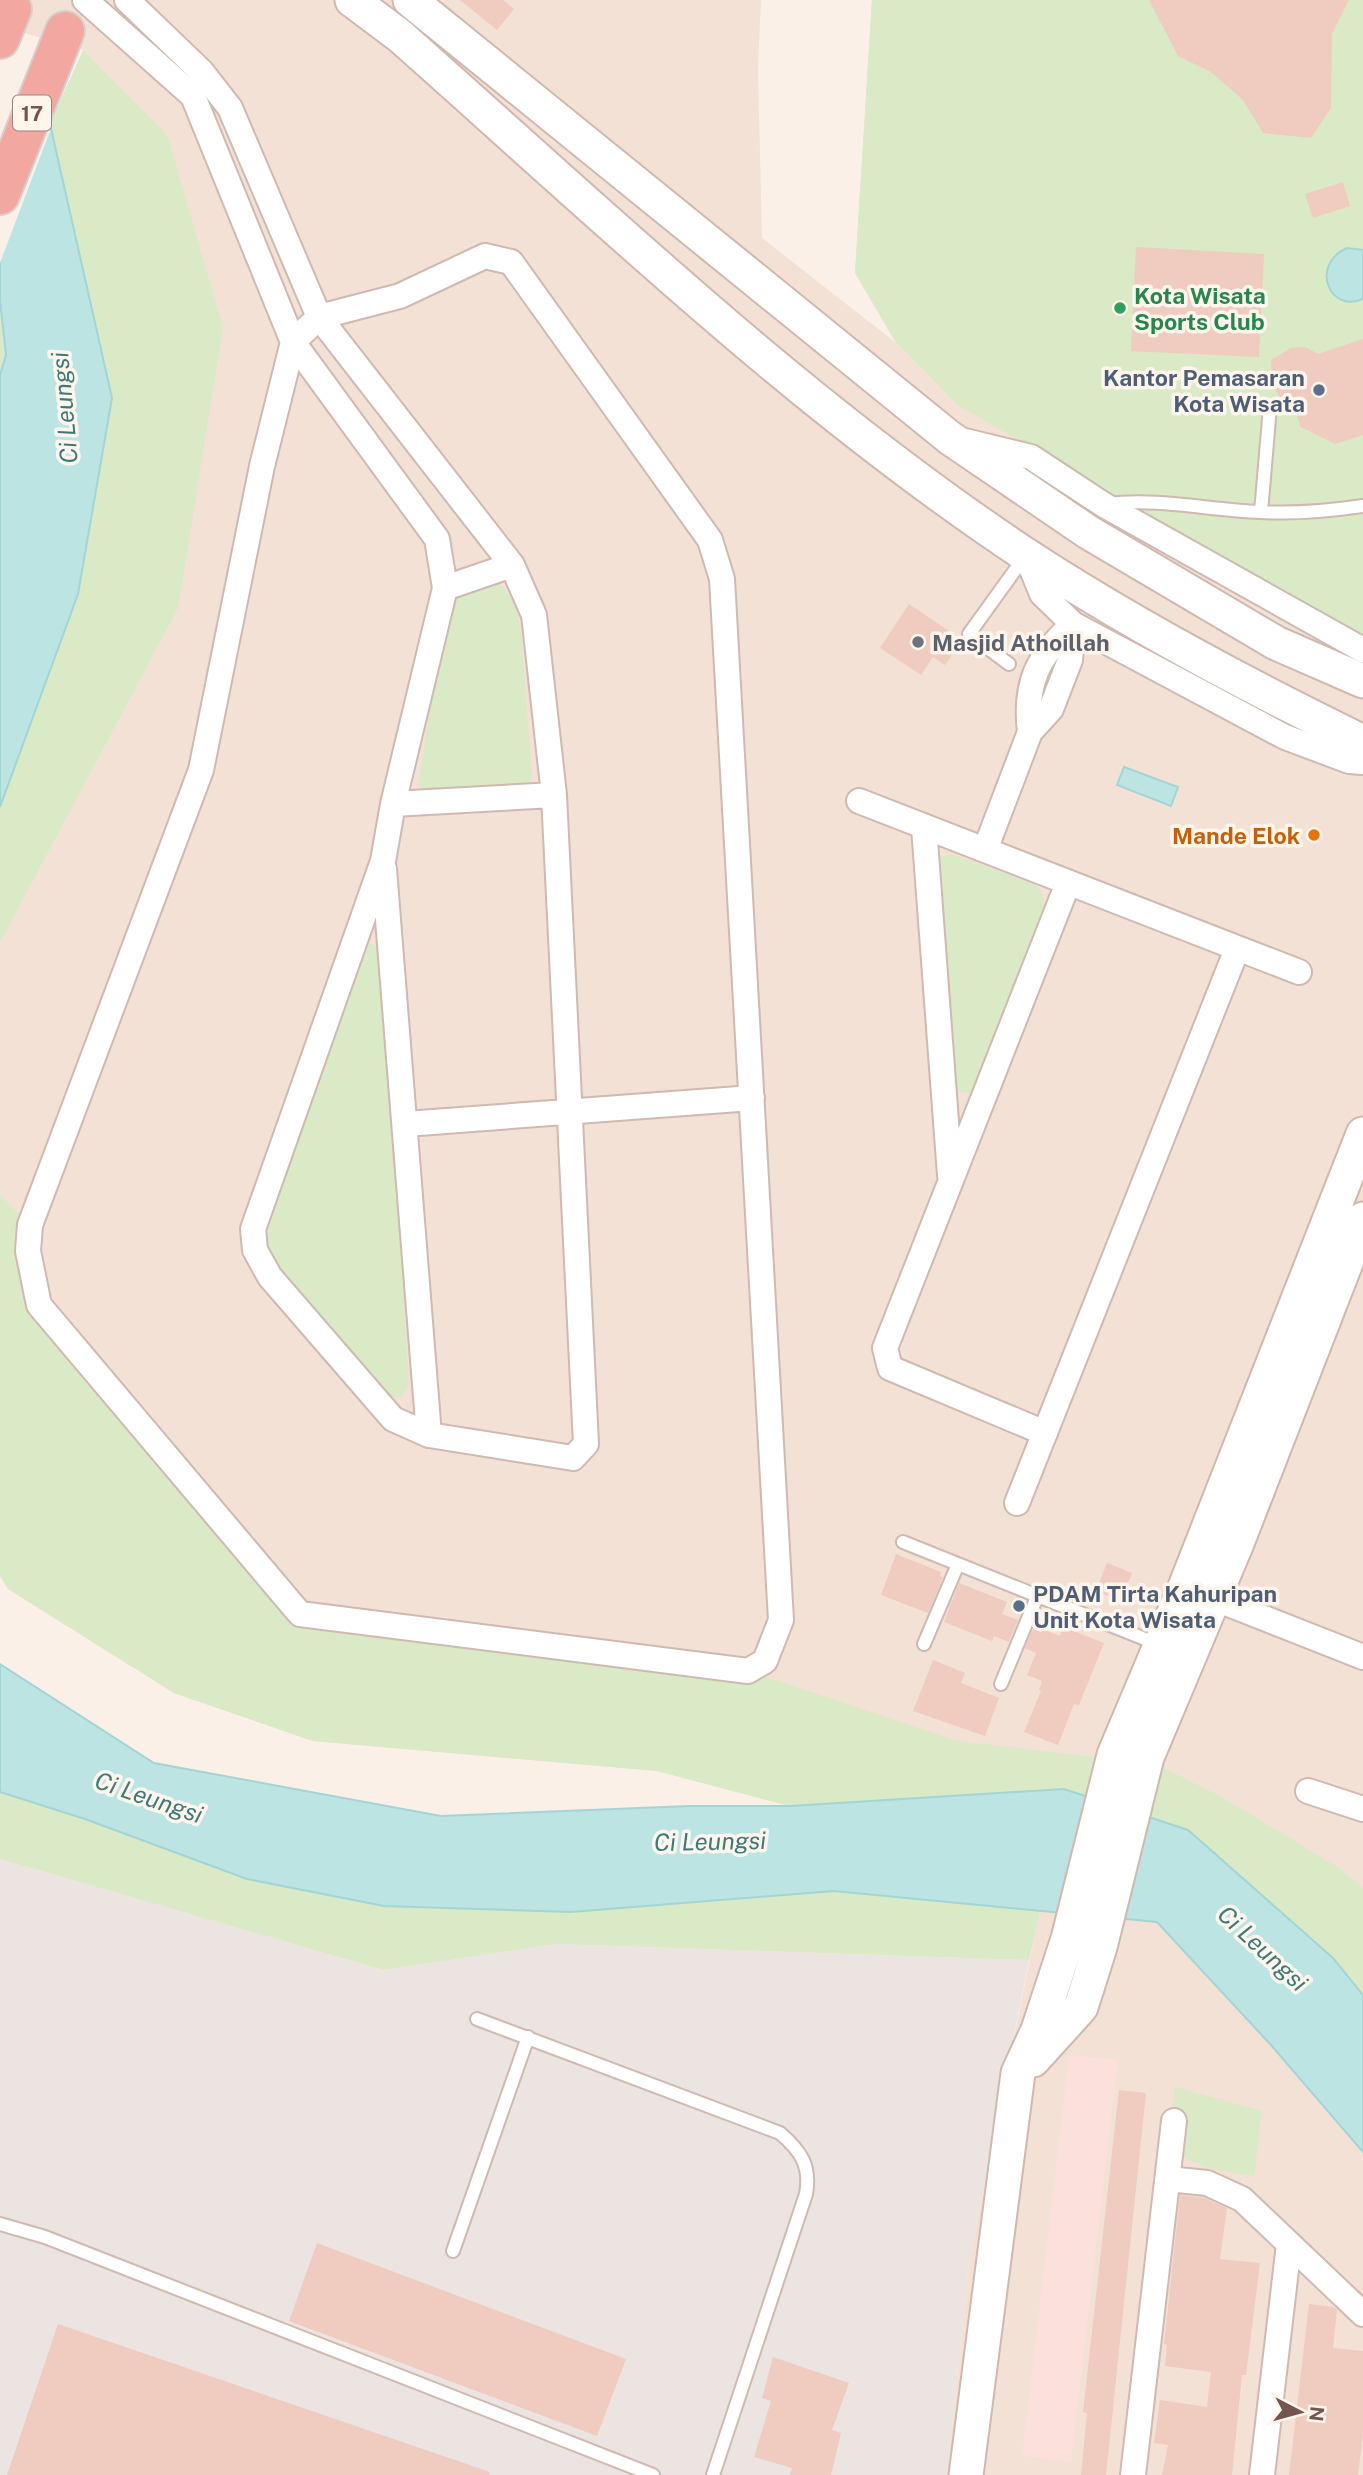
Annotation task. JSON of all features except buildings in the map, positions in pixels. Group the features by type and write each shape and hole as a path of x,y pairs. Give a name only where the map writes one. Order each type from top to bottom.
{"highway":[{"name":"17","path":"0,195 65,31"}],"street":[{"path":"85,0 193,96 293,342 437,539 445,588 393,804 383,861 253,1228 255,1250 270,1277 393,1419 429,1435 573,1458 586,1444 554,795 534,615 512,565 319,317 230,108 202,72 127,0"},
{"path":"352,0 400,36 709,310 845,423 1026,555 1144,625 1296,709 1363,742"},
{"path":"410,0 950,438 1088,532 1276,643 1363,681"},
{"path":"485,256 511,262 710,540 722,579 781,1620 765,1661 748,1671 300,1614 38,1305 28,1251 30,1225 201,771 262,466 293,342 319,317 400,296 485,256"},
{"path":"950,438 1031,457 1104,505 1363,650"},
{"path":"1026,555 1042,594 1073,624 1285,737 1349,761 1363,762"},
{"path":"445,588 512,565"},
{"path":"985,850 1030,732 1051,709 1070,660 1073,624"},
{"path":"393,804 554,795"},
{"path":"859,802 1299,972"},
{"path":"923,827 950,1184"},
{"path":"383,861 429,1435"},
{"path":"1045,1433 890,1368 885,1348 1068,883"},
{"path":"1017,1503 1237,949"},
{"path":"406,1124 752,1098"},
{"path":"1018,2073 1054,2041 1081,2007 1100,1947 1147,1757 1199,1592 1363,1134"},
{"path":"966,2475 1018,2073 1038,2030 1068,1939 1114,1755 1160,1645 1199,1592 1363,1219"},
{"path":"1199,1592 1363,1657"},
{"path":"1308,1791 1363,1809"},
{"path":"1133,2475 1174,2121"},
{"path":"1168,2179 1207,2183 1242,2199 1363,2314"},
{"path":"1262,2475 1289,2244"}],"lane":[{"path":"1261,512 1270,407"},
{"path":"1104,505 1139,500 1261,512 1332,510 1363,506"},
{"path":"1009,664 969,634 1026,555"},
{"path":"904,1542 1037,1598 1160,1645"},
{"path":"924,1644 958,1564"},
{"path":"1001,1684 1037,1598"},
{"path":"477,2019 780,2133 797,2148 806,2163 809,2178 806,2194 713,2475"},
{"path":"453,2251 528,2037"},
{"path":"0,2224 45,2238 653,2475"}],"shaded area":[{"path":"0,0 761,0 758,69 762,238 895,342 855,273 872,0 1363,0 1363,2475 947,2475 969,2262 1064,1789 790,1806 657,1771 313,1741 174,1693 8,1589 0,1576 0,943 178,609 83,50 0,26"},
{"path":"0,1859 383,1970 556,1944 1029,1960 969,2262 947,2475 0,2475"},
{"path":"1069,2055 1118,2060 1071,2462 1022,2456"}],"green space":[{"name":"Kota Wisata Sports Club","path":"872,0 1363,0 1363,639 958,405 897,343 855,273"},
{"path":"83,50 167,134 223,328 178,609 0,943 0,807 78,594 112,398 50,124"},
{"path":"3,304 6,355 0,375 0,310"},
{"path":"486,564 516,606 521,632 532,776 525,790 420,794 419,778 452,573"},
{"path":"951,854 1034,884 1042,892 1044,906 974,1087 968,1093 959,1092 953,1085 936,864 941,857"},
{"path":"361,942 376,948 384,962 409,1386 401,1397 386,1397 262,1252 259,1237"},
{"path":"0,1195 30,1225 39,1305 300,1614 748,1671 957,1741 1156,1764 1218,1795 1339,1868 1363,1888 1363,1995 1333,1958 1188,1830 1064,1789 790,1806 657,1771 313,1741 174,1693 8,1589 0,1576"},
{"path":"0,1792 85,1819 571,1912 834,1891 1040,1911 1029,1960 556,1944 383,1970 0,1859"},
{"path":"1175,2087 1262,2111 1254,2176 1205,2167 1183,2156 1175,2147 1171,2136 1171,2118"}],"water":[{"name":"Ci Leungsi","path":"0,88 50,124 112,398 78,594 0,807 0,375 6,355 0,300"},
{"path":"1347,248 1363,250 1363,299 1351,302 1341,300 1333,294 1328,286 1327,276 1329,265 1335,256"},
{"path":"1124,767 1178,787 1171,806 1117,785"},
{"name":"Ci Leungsi","path":"0,1664 154,1763 441,1816 689,1806 790,1806 1064,1789 1188,1830 1333,1958 1363,1995 1363,2152 1270,2044 1157,1922 834,1891 571,1912 384,1906 247,1879 85,1819 0,1792"}],"pier":[{"path":"0,84 53,123 0,263"}],"place":[{"name":"Kota Wisata Sports Club","path":"1120,308"},
{"name":"Kantor Pemasaran Kota Wisata","path":"1319,390"},
{"name":"Masjid Athoillah","path":"918,642"},
{"name":"Mande Elok","path":"1314,835"},
{"name":"PDAM Tirta Kahuripan Unit Kota Wisata","path":"1019,1606"}]}
